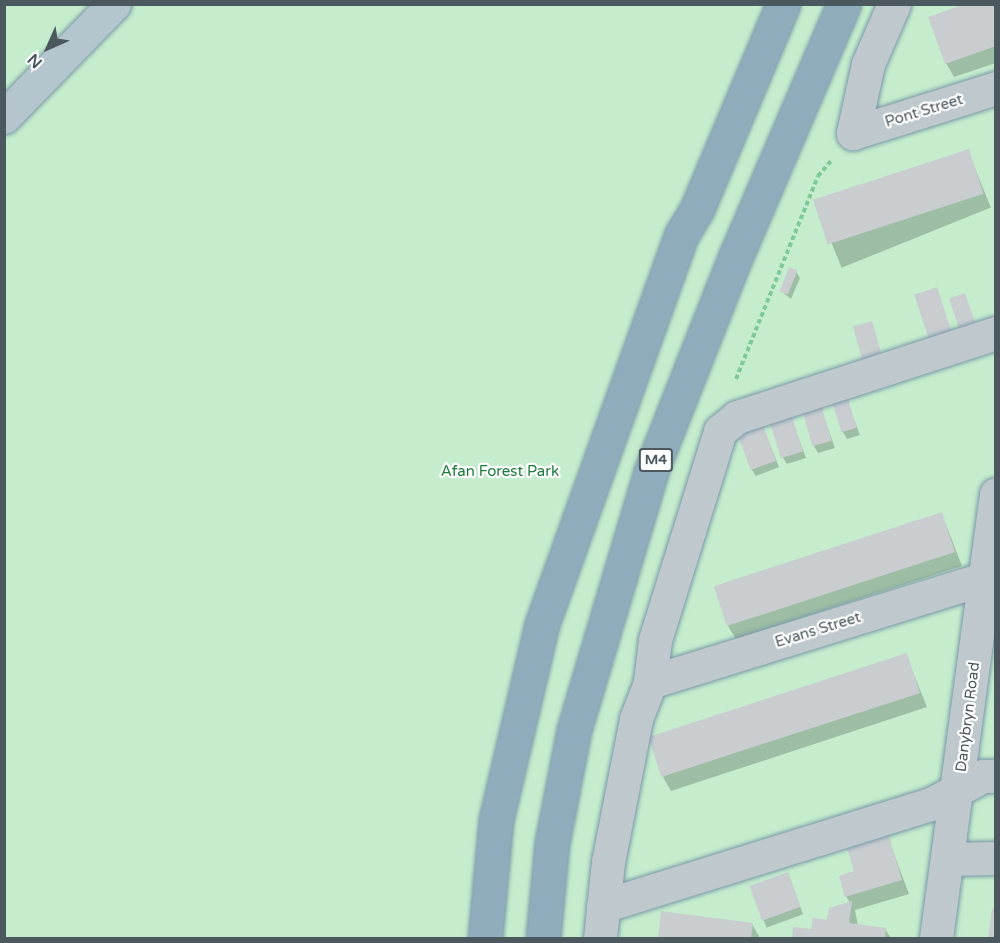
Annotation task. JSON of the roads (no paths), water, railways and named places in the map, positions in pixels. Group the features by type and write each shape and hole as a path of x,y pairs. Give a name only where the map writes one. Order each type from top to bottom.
{"highway":[{"path":"485,939 496,820 542,624 682,234 697,209 783,4"},
{"name":"M4","path":"543,939 552,843 574,730 651,471 735,258 844,4"}],"main road":[{"path":"4,117 114,4"}],"street":[{"name":"Pont Street","path":"894,4 868,64 853,133 996,88"},
{"path":"600,939 603,906 636,719 650,682 655,640 720,431 727,422 996,333"},
{"name":"Danybryn Road","path":"936,939 990,577 996,494"},
{"name":"Evans Street","path":"650,682 990,577"},
{"path":"603,906 931,804 983,776 996,776"},
{"path":"948,859 996,858"}],"park label":[{"name":"Afan Forest Park","path":"500,472"}]}
